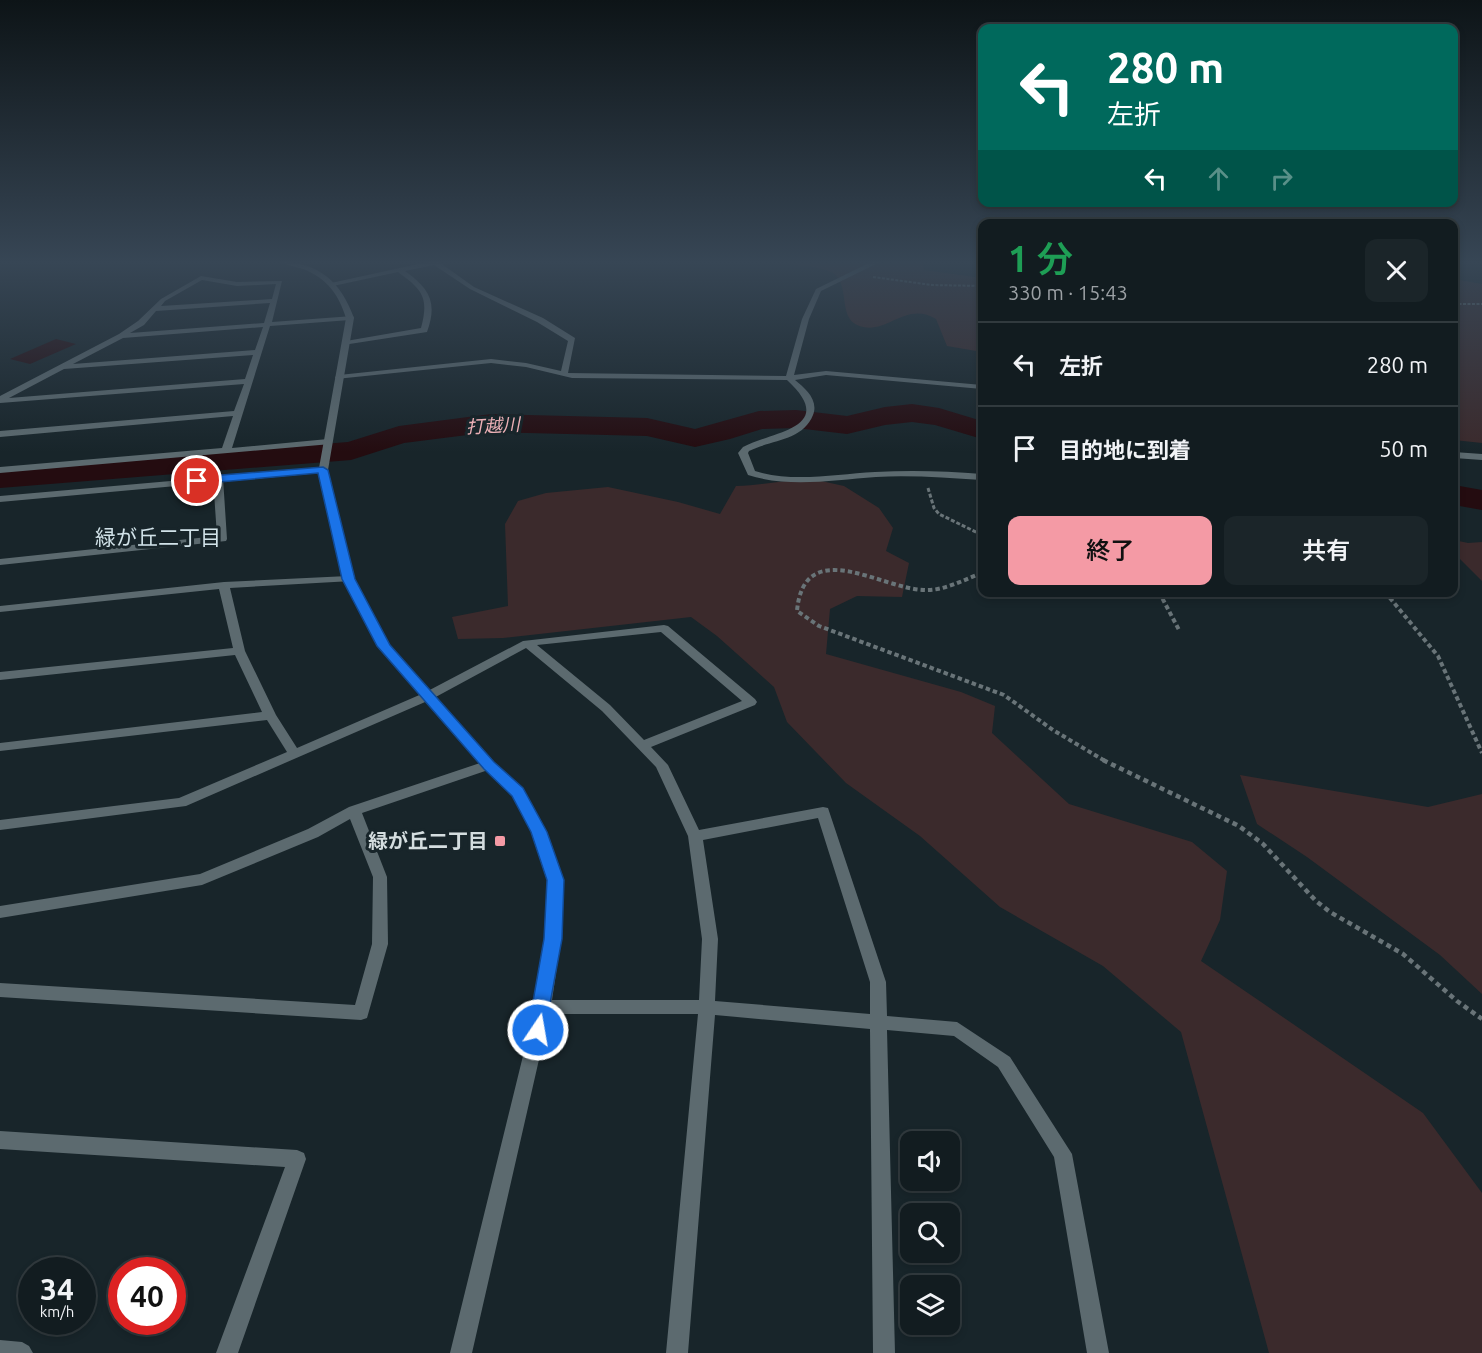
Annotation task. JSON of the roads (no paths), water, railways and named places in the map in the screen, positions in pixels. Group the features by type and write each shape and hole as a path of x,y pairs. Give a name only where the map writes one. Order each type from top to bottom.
{"street":[{"path":"0,400 138,325"},
{"path":"121,336 266,325"},
{"path":"226,451 247,381 268,325"},
{"path":"349,325 323,467 348,579 384,646 489,765 518,792 539,832 555,880 553,939 543,1007 461,1353"},
{"path":"346,344 424,330 426,325"},
{"path":"549,325 570,338 573,343 564,375"},
{"path":"789,378 805,325"},
{"path":"60,367 258,352"},
{"path":"339,377 491,361 526,364 564,375 789,378 826,373 978,387"},
{"path":"789,378 808,399 811,406 810,414 804,427 749,447 743,453 751,473 758,476 788,478 907,475 978,477"},
{"path":"0,400 247,381"},
{"path":"0,434 238,413"},
{"path":"0,470 327,444"},
{"path":"1458,455 1482,457"},
{"path":"0,499 323,467"},
{"path":"0,562 222,539 219,478"},
{"path":"0,609 224,585 348,579"},
{"path":"224,585 239,651 270,715 294,753"},
{"path":"0,825 181,802 428,696 527,643 664,628 751,702 642,746"},
{"path":"527,643 606,708 660,765 695,836 710,939 707,1007 677,1353"},
{"path":"0,676 239,651"},
{"path":"0,747 270,715"},
{"path":"0,912 202,879 314,833 354,811 489,765"},
{"path":"0,990 361,1012 381,944 380,877 354,811"},
{"path":"695,836 823,812 878,982 884,1353"},
{"path":"543,1007 707,1007 957,1029 1004,1062 1063,1154 1098,1353"},
{"path":"0,1140 297,1159 227,1353"},
{"path":"0,1352 22,1353"}],"waterway":[{"name":"打越川","path":"0,479 351,451 399,435 491,423 647,427 695,438 720,433 759,420 796,419 847,425 885,416 912,413 939,417 978,429"},
{"name":"打越川","path":"1458,496 1482,500"}],"place":[{"name":"緑が丘二丁目","path":"500,841"}],"district":[{"name":"緑が丘二丁目","path":"158,538"}]}
